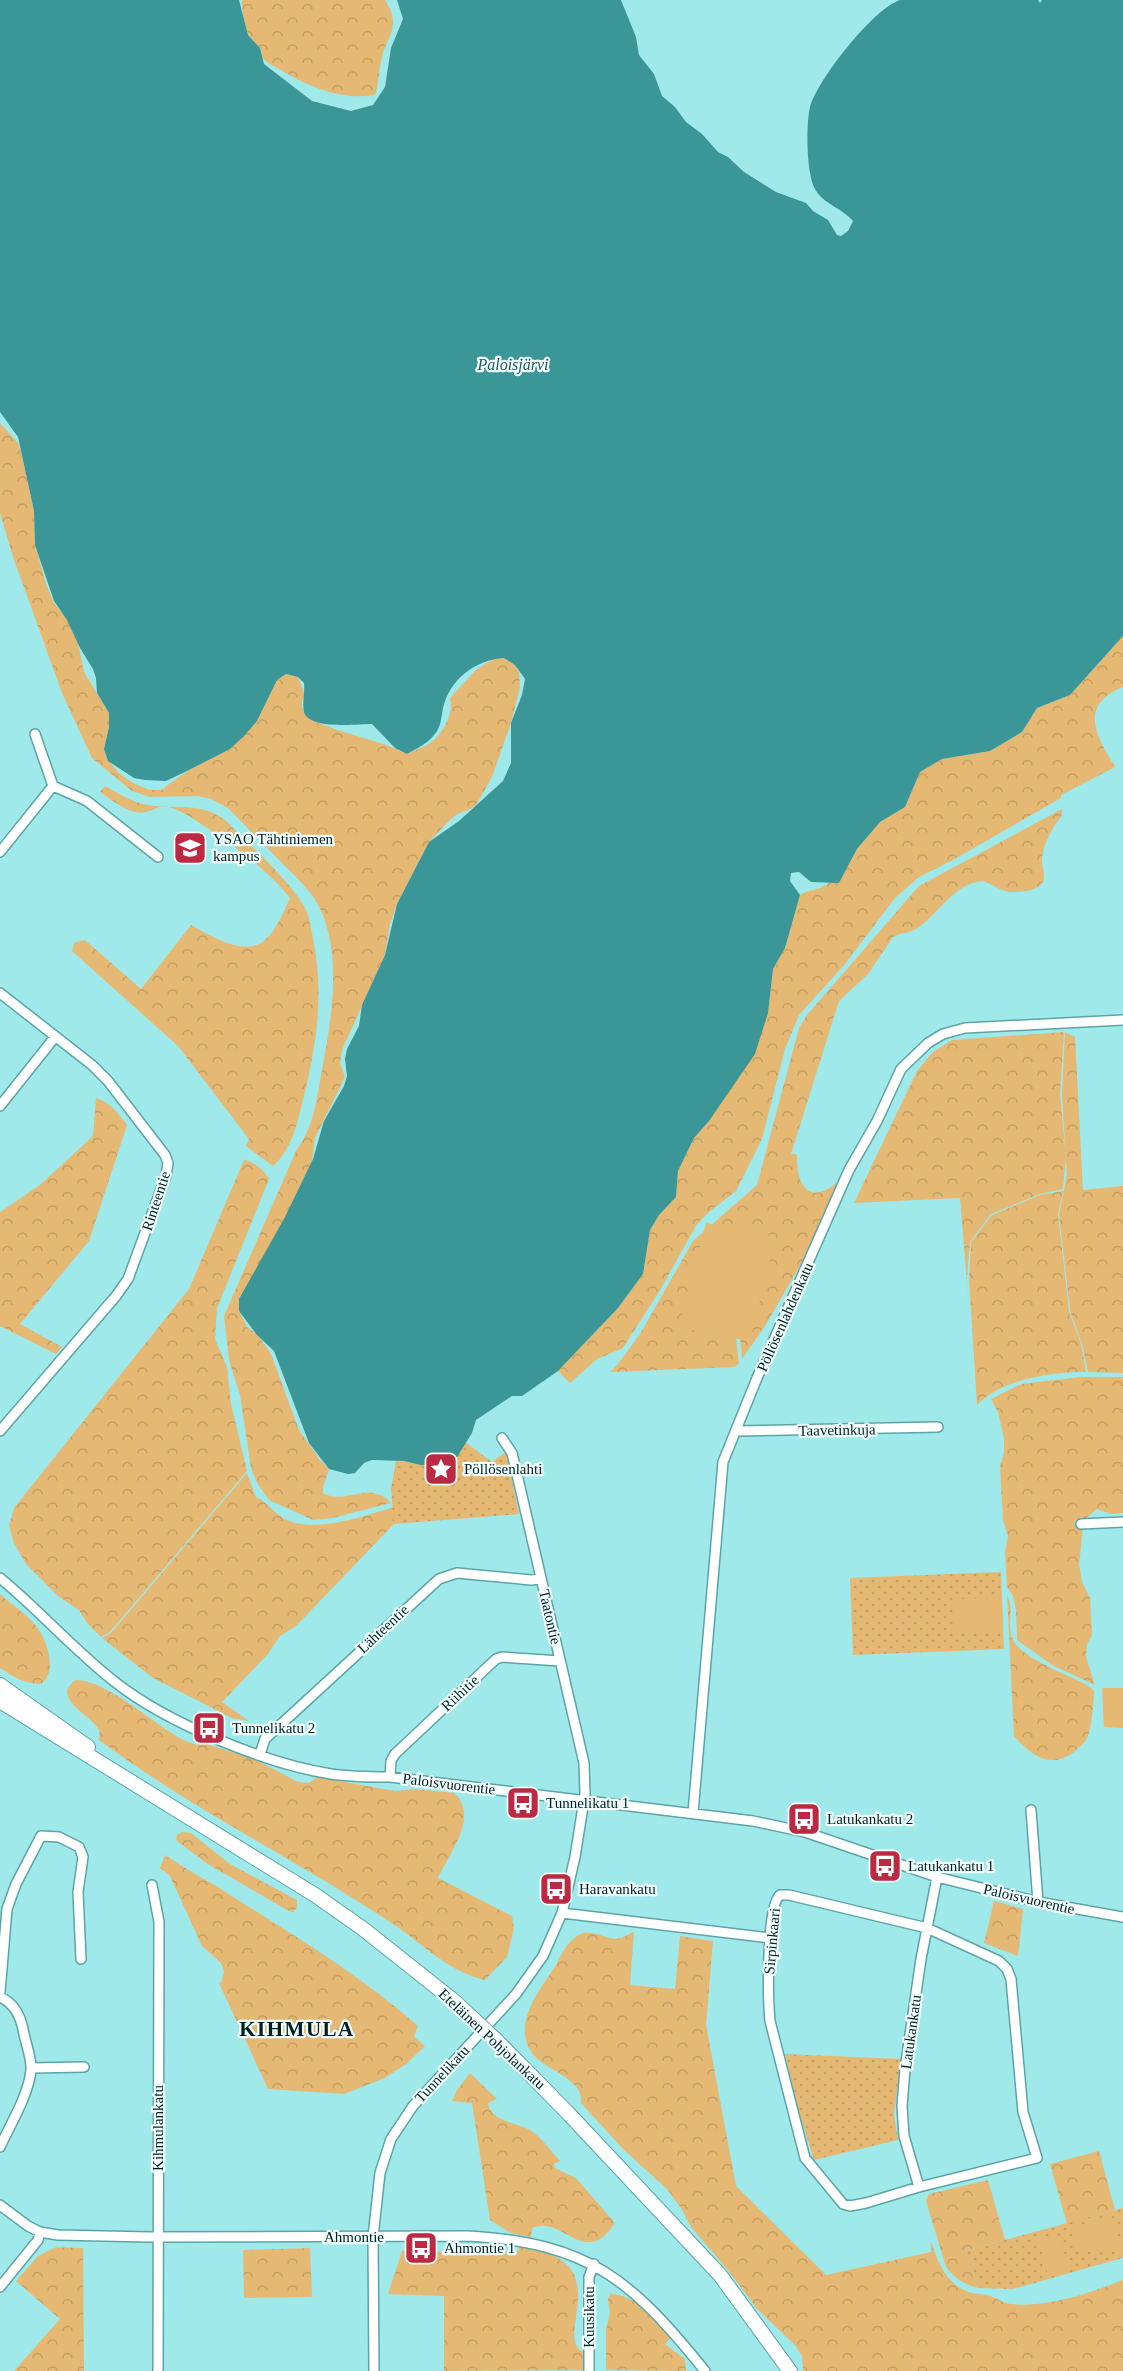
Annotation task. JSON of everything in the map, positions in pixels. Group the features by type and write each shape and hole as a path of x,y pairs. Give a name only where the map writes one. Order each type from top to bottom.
{"main road":[{"name":"Eteläinen Pohjolankatu","path":"0,1685 113,1764 130,1779"},
{"name":"Eteläinen Pohjolankatu","path":"0,1701 315,1895 362,1928 454,2001 567,2112 720,2275 790,2371"}],"street":[{"path":"35,734 53,786 87,801 159,857"},
{"path":"0,852 53,786"},
{"name":"Rinteentie","path":"0,993 92,1065 165,1155 168,1163 166,1176 128,1279 0,1431"},
{"name":"Pöllösenlahdenkatu","path":"693,1813 723,1462 757,1378 849,1170 877,1121 901,1069 928,1043 943,1034 965,1028 1123,1020"},
{"path":"0,1106 55,1037"},
{"name":"Taavetinkuja","path":"737,1431 842,1431 938,1427"},
{"name":"Taatontie","path":"502,1438 512,1453 584,1763 586,1781 584,1800"},
{"path":"1081,1524 1123,1522"},
{"name":"Lähteentie","path":"260,1754 265,1739 439,1579 457,1573 541,1579"},
{"name":"Paloisvuorentie","path":"0,1578 116,1683 181,1722 240,1748 293,1766 330,1774 390,1778 584,1800 782,1826 937,1877 1038,1902 1123,1917"},
{"name":"Riihitie","path":"390,1778 391,1761 395,1754 496,1659 502,1657 560,1661"},
{"name":"Tunnelikatu","path":"374,2371 373,2237 380,2174 388,2148 400,2122 412,2106 516,1994 543,1956 562,1913 575,1857 584,1800"},
{"path":"1031,1810 1038,1902"},
{"path":"0,1992 7,1909 16,1884 40,1836 59,1837 79,1847 83,1857 78,1892 81,1959"},
{"name":"Latukankatu","path":"919,2187 904,2136 902,2106 906,2058 937,1877"},
{"name":"Kihmulankatu","path":"152,1885 159,1922 158,2371"},
{"name":"Sirpinkaari","path":"789,1894 927,1928 999,1961 1007,1969 1011,1979 1023,2112 1037,2158 919,2187 866,2204 849,2206 843,2204 835,2196 805,2157 770,2021 768,2004 770,1938 776,1899 780,1895 789,1894"},
{"path":"562,1913 770,1938"},
{"path":"0,1997 8,2000 15,2008 21,2022 32,2068 21,2100 0,2147"},
{"path":"32,2068 84,2067"},
{"name":"Ahmontie","path":"0,2205 15,2218 40,2232 82,2236 468,2236 516,2240 552,2247 594,2264 619,2282 669,2326 705,2371"},
{"path":"0,2287 38,2240 40,2232"},
{"name":"Kuusikatu","path":"589,2371 589,2277 594,2264"}],"green space":[{"path":"242,0 385,0 393,18 393,25 383,53 375,95 350,96 325,91 268,63 248,32"},
{"path":"0,423 18,443 22,455 34,511 35,545 47,587 54,603 68,620 78,643 84,672 109,713 109,727 104,749 108,760 120,774 133,783 149,790 161,790 189,770 230,749 257,721 277,680 286,674 298,677 305,695 302,709 310,719 407,754 429,744 439,735 449,717 450,698 476,670 493,659 504,658 515,665 519,672 520,687 511,723 492,777 476,805 455,815 429,842 397,904 390,924 385,955 342,1050 340,1063 345,1077 315,1138 311,1167 239,1311 247,1327 258,1335 271,1354 299,1430 329,1469 323,1493 340,1497 375,1493 391,1503 332,1518 313,1520 269,1500 257,1483 251,1468 240,1395 229,1360 224,1316 296,1151 307,1132 316,1102 329,1031 333,991 332,951 322,913 305,886 228,808 211,799 198,796 150,797 132,791 92,758 62,693 13,557 0,513"},
{"path":"1123,636 1123,687 1109,694 1100,703 1095,722 1097,733 1115,767 1061,795 1061,798 919,877 895,898 845,964 799,1015 785,1049 762,1139 736,1191 697,1224 659,1292 623,1348 597,1359 570,1383 558,1371 618,1308 643,1274 650,1230 659,1215 676,1197 678,1171 694,1138 709,1121 768,1013 773,969 785,948 800,895 823,887 831,881 839,883 857,849 880,822 905,807 920,772 942,759 990,751 1022,732 1037,708 1070,695"},
{"path":"105,786 139,803 164,807 140,813 134,812 100,792"},
{"path":"165,807 204,810 225,820 282,877 301,901 308,915 318,979 318,1018 309,1076 297,1124 285,1152 273,1166 246,1146 249,1139 178,1046 72,951 74,943 85,940 141,989 191,925 228,943 249,947 258,945 274,930 290,898 252,860 185,814"},
{"path":"1062,809 1062,815 1049,835 1043,851 1044,876 1040,885 1031,890 1014,892 1002,890 983,881 964,887 919,927 893,937 868,974 839,1001 791,1154 797,1154 799,1176 807,1190 820,1192 840,1180 805,1257 765,1326 742,1359 740,1337 736,1337 739,1363 735,1367 610,1372 640,1334 693,1241 757,1185 799,1028 807,1015 919,886"},
{"path":"1064,1032 1060,1095 1066,1157 1063,1189 1040,1194 991,1214 970,1242 967,1279 969,1307 960,1198 854,1203 917,1071 933,1052 952,1040"},
{"path":"1065,1032 1075,1037 1083,1190 1123,1186 1123,1373 1088,1372 1082,1344 1070,1311 1059,1214 1067,1174 1062,1095"},
{"path":"96,1098 110,1106 127,1125 89,1241 20,1324 62,1347 56,1354 0,1326 0,1212 40,1185 93,1136"},
{"path":"244,1160 258,1167 269,1179 217,1308 215,1339 227,1367 231,1404 247,1471 110,1632 101,1637 87,1623 79,1610 58,1596 26,1564 14,1543 9,1526 14,1508 189,1289"},
{"path":"1063,1191 1058,1214 1069,1311 1081,1344 1086,1372 1043,1376 1013,1383 988,1396 977,1405 969,1279 971,1242 992,1215 1040,1195"},
{"path":"706,1223 775,1237 750,1341 679,1328"},
{"path":"1081,1377 1123,1377 1123,1513 1111,1514 1097,1509 1085,1519 1077,1519 1074,1523 1076,1527 1083,1528 1079,1565 1082,1582 1090,1598 1092,1635 1087,1645 1086,1657 1095,1685 1052,1665 1017,1640 1016,1610 1013,1596 1007,1587 1005,1552 1008,1536 1003,1520 1000,1466 1004,1453 1004,1438 998,1412 991,1399 1021,1384"},
{"path":"465,1442 492,1462 506,1452 519,1514 394,1524 391,1489 396,1461 443,1463 458,1452"},
{"path":"247,1473 256,1497 281,1517 297,1523 310,1525 339,1522 394,1507 397,1514 394,1524 297,1625 279,1637 268,1654 222,1702 249,1721 232,1718 153,1678 102,1638 111,1633"},
{"path":"1001,1572 1004,1649 853,1655 850,1578"},
{"path":"0,1594 32,1622 44,1639 50,1664 46,1679 41,1684 19,1679 0,1668"},
{"path":"1007,1595 1010,1606 1011,1635 1018,1647 1037,1661 1092,1688 1094,1692 1087,1738 1074,1752 1057,1760 1041,1758 1027,1749 1014,1736"},
{"path":"1001,1598 1003,1631 953,1631 953,1599"},
{"path":"76,1680 102,1687 183,1740 197,1745 204,1743 256,1760 298,1782 309,1783 317,1777 395,1791 415,1789 454,1793 461,1802 464,1813 463,1824 455,1847 438,1878 512,1916 514,1928 507,1957 485,1980 463,1973 362,1904 163,1784 99,1740 97,1728 69,1699 67,1693 69,1686"},
{"path":"1102,1688 1123,1688 1123,1728 1104,1727"},
{"path":"182,1832 191,1833 230,1864 297,1900 297,1908 293,1912 287,1910 206,1863 176,1840 177,1835"},
{"path":"165,1855 301,1940 373,1989 418,2026 414,2037 425,2046 406,2064 385,2078 344,2094 268,2089 219,1983 222,1981 224,1971 221,1963 202,1946 170,1876 160,1868"},
{"path":"994,1901 1023,1909 1018,1956 984,1943"},
{"path":"634,1931 630,1985 675,1989 680,1936 713,1941 706,2025 736,2186 826,2275 931,2252 931,2241 940,2265 956,2285 963,2290 1008,2303 1025,2305 1054,2302 1123,2280 1123,2371 803,2371 802,2356 795,2345 759,2311 691,2227 667,2189 624,2150 581,2103 581,2095 577,2087 538,2059 527,2042 526,2019 530,2008 565,1948 573,1939 583,1933 591,1933 613,1939 626,1936"},
{"path":"785,2054 901,2059 894,2114 898,2140 814,2160 799,2112"},
{"path":"470,2073 497,2099 488,2103 494,2114 538,2136 560,2161 554,2164 555,2168 576,2178 615,2223 604,2236 594,2242 583,2242 553,2228 543,2226 532,2228 531,2237 511,2233 490,2220 472,2103 452,2101"},
{"path":"1099,2151 1115,2210 1067,2224 1050,2164"},
{"path":"988,2180 1005,2240 965,2251 978,2288 960,2280 946,2267 926,2201 929,2194"},
{"path":"1123,2208 1123,2258 1013,2289 978,2288 965,2251"},
{"path":"1112,2217 1122,2249 1105,2253 1077,2251 1070,2229"},
{"path":"1060,2235 1069,2270 1048,2276 1039,2240"},
{"path":"56,2247 83,2248 84,2371 14,2371 60,2319 16,2281 38,2256"},
{"path":"520,2247 543,2252 563,2261 574,2274 578,2288 578,2304 574,2333 576,2344 583,2352 584,2370 444,2371 444,2296 388,2294 402,2251 504,2253 518,2251"},
{"path":"310,2248 312,2297 244,2298 243,2250"},
{"path":"610,2294 628,2298 652,2315 671,2337 665,2344 685,2359 686,2371 606,2370 606,2329 610,2313 608,2299"}],"water":[{"name":"Paloisjärvi","path":"0,0 239,0 248,35 260,48 264,64 312,101 351,111 373,105 385,87 391,48 403,19 397,0 621,0 636,37 639,55 654,74 662,96 675,107 686,122 702,134 718,152 728,157 744,172 776,192 806,203 813,211 828,220 837,235 841,236 848,231 853,221 818,194 812,182 807,136 810,107 824,80 848,46 889,6 900,0 1038,0 1040,3 1042,0 1123,0 1123,636 1070,695 1037,708 1022,732 990,751 942,759 920,772 905,807 880,822 857,849 839,883 811,882 799,872 791,873 790,881 800,895 785,948 773,969 768,1013 755,1054 709,1121 694,1138 678,1171 676,1197 659,1215 650,1230 643,1274 618,1308 558,1371 522,1396 512,1396 476,1420 472,1433 457,1457 434,1464 421,1465 404,1461 372,1460 364,1463 355,1473 348,1474 329,1469 309,1443 274,1351 257,1335 239,1311 239,1299 285,1217 313,1159 324,1121 344,1086 347,1076 345,1059 347,1049 359,1026 362,1005 385,955 397,904 429,842 459,821 503,781 511,763 511,723 522,695 525,679 515,665 504,658 474,667 451,688 436,732 425,743 407,754 395,748 372,724 324,724 308,718 303,709 304,683 298,677 286,674 277,680 257,721 244,736 230,749 189,770 166,781 145,780 134,778 108,761 104,749 109,727 109,713 97,693 93,669 67,620 54,601 35,545 34,511 18,437 0,412"}],"place":[{"name":"YSAO Tähtiniemen kampus","path":"190,848"},
{"name":"Pöllösenlahti","path":"441,1469"},
{"name":"Tunnelikatu 2","path":"209,1728"},
{"name":"Tunnelikatu 1","path":"523,1803"},
{"name":"Latukankatu 2","path":"804,1819"},
{"name":"Latukankatu 1","path":"885,1866"},
{"name":"Haravankatu","path":"556,1889"},
{"name":"Ahmontie 1","path":"421,2248"}],"district":[{"name":"KIHMULA","path":"297,2029"}]}
